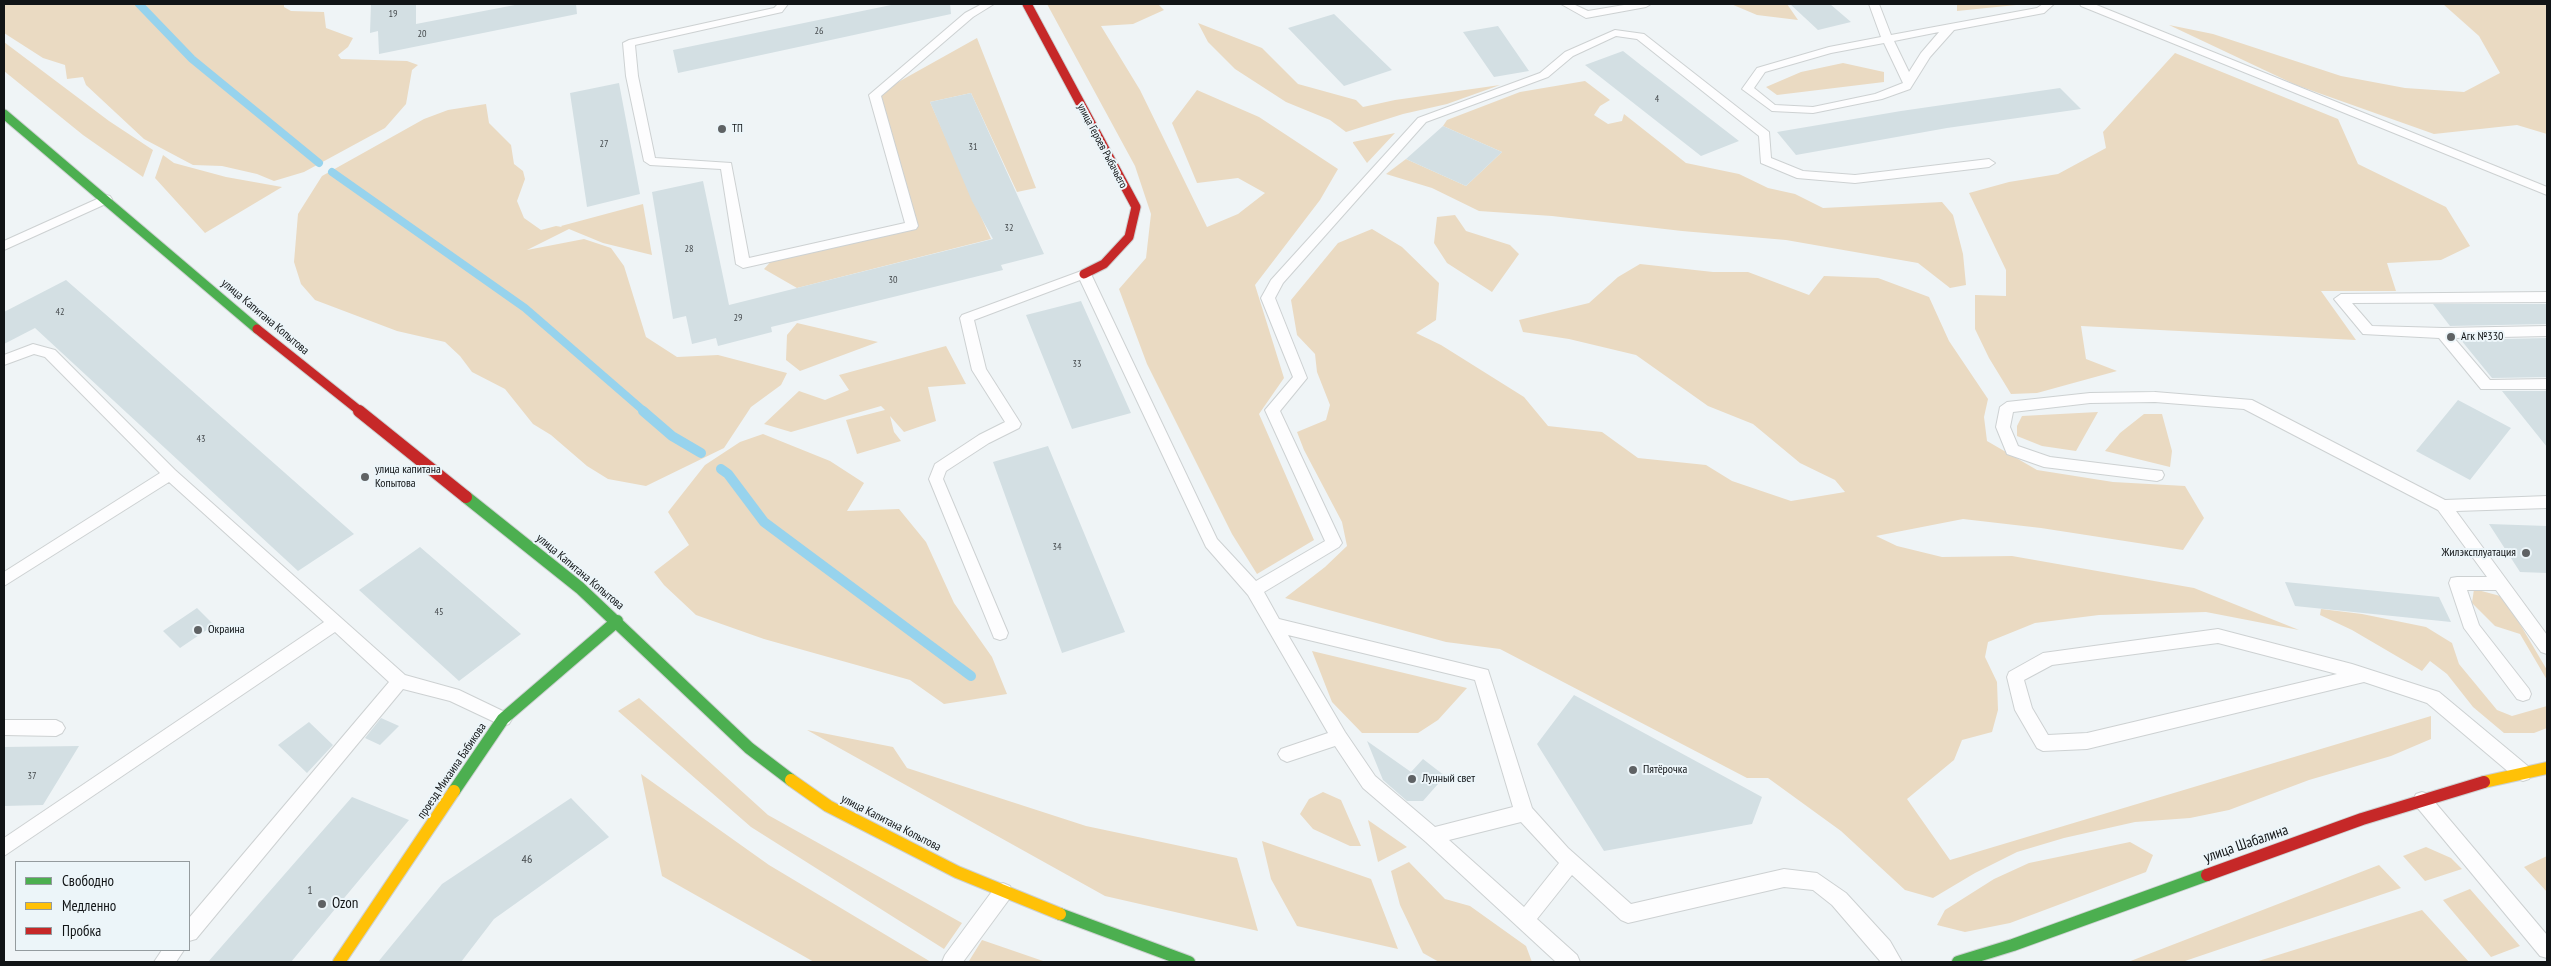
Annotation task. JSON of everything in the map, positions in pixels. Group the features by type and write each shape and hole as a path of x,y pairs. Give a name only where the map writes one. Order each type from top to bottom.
{"main road":[{"name":"улица Героев Рыбачьего","path":"1027,4 1136,207 1129,237 1104,264 1084,274"},
{"name":"улица Капитана Копытова","path":"4,114 247,321 580,588 750,748 820,801 872,830 1003,892 1189,962"},
{"name":"проезд Михаила Бабикова","path":"339,962 503,719 617,622"},
{"name":"улица Шабалина","path":"1958,962 2013,946 2199,877 2422,800 2547,768"}],"lane":[{"path":"783,4 778,10 629,43 632,76 650,161 726,166 743,264 912,226 875,95 969,15 989,4"},
{"path":"1566,4 1586,15 1646,4"},
{"path":"1874,4 1887,39 1908,82"},
{"path":"1950,28 1924,55 1906,87 1878,97 1812,110 1772,108 1748,89 1761,70 1830,50 2040,11 2049,4"},
{"path":"2085,4 2547,190"},
{"path":"1254,590 1334,542 1272,410 1300,378 1268,298 1278,280 1422,120 1544,75 1569,54 1615,33 1640,36 1765,134 1765,160 1802,175 1855,179 1988,164"},
{"path":"4,246 106,199"},
{"path":"1000,633 936,479 940,468 984,439 1014,424 979,370 967,318 1084,274 1211,543 1254,590 1339,737 1369,782 1432,836 1570,962"},
{"path":"2547,296 2341,299 2368,331 2443,333 2547,331"},
{"path":"2443,333 2486,384 2547,384"},
{"path":"4,360 33,350 50,353 170,474 400,681 453,694 503,719"},
{"path":"2157,475 2050,464 2012,450 2003,428 2007,407 2090,398 2163,398 2247,404 2443,506 2547,647"},
{"path":"4,580 170,474"},
{"path":"2443,506 2547,502"},
{"path":"2500,584 2457,584 2472,628 2523,694"},
{"path":"4,848 335,623"},
{"path":"1273,624 1482,675 1524,813 1571,862 1628,914 1784,878 1817,882 1839,899 1883,948 1892,962"},
{"path":"2364,675 2087,741 2043,743 2024,710 2015,677 2049,658 2218,636 2364,675 2434,696 2523,773"},
{"path":"190,931 400,681"},
{"path":"4,728 56,728"},
{"path":"1287,754 1339,737"},
{"path":"2422,800 2547,949"},
{"path":"1432,836 1524,813"},
{"path":"1525,920 1571,862"},
{"path":"952,962 1003,892"},
{"path":"164,962 173,951"}],"shaded area":[{"path":"4,4 284,4 284,7 291,11 324,12 326,28 353,38 348,47 338,55 341,59 407,61 418,65 412,70 406,104 385,128 304,172 274,181 257,174 222,166 193,165 144,139 86,85 83,77 67,79 65,65 43,58 4,33"},
{"path":"1047,4 1158,4 1164,10 1133,24 1101,26 1140,90 1207,227 1238,214 1265,193 1238,178 1197,183 1172,123 1197,90 1259,117 1338,169 1320,200 1255,285 1284,378 1259,414 1314,540 1257,574 1232,534 1147,364 1119,289 1146,258 1151,214 1135,166"},
{"path":"1731,4 1787,4 1798,20 1757,15"},
{"path":"1957,4 2026,4 1957,11"},
{"path":"2443,4 2547,4 2547,134 2517,125 2434,134 2296,85 2169,25 2213,34 2341,76 2405,88 2464,92 2500,73 2479,36"},
{"path":"1198,23 1262,48 1298,84 1356,100 1363,107 1395,100 1500,85 1447,104 1403,114 1346,132 1330,120 1286,102 1235,69 1208,42"},
{"path":"977,38 1036,188 1017,192 971,93 930,102 991,239 797,288 764,269 775,257 912,226 875,95"},
{"path":"4,42 109,121 153,150 143,177 83,135 4,71"},
{"path":"2175,53 2338,119 2358,164 2446,207 2470,246 2441,260 2387,263 2396,291 2321,291 2356,340 2081,326 2086,359 2117,371 2037,393 2011,394 1989,358 1975,329 1975,295 2006,296 2006,270 1969,193 2009,182 2058,174 2106,148 2103,132"},
{"path":"1843,63 1884,72 1884,82 1777,95 1766,87 1801,72"},
{"path":"1585,81 1610,100 1600,106 1594,115 1608,124 1622,121 1624,114 1686,163 1739,174 1768,188 1795,194 1823,208 1942,202 1953,215 1963,254 1966,285 1950,288 1918,263 1786,240 1682,231 1552,216 1479,211 1432,188 1386,174 1406,159 1466,186 1502,152 1443,126 1447,120 1520,92"},
{"path":"486,104 489,123 511,145 514,164 523,171 525,179 517,201 524,218 541,230 556,226 562,227 643,204 652,255 603,243 569,229 527,250 584,239 611,248 624,266 646,337 677,357 718,355 787,373 781,385 751,407 724,448 646,486 608,479 587,466 551,435 533,424 505,389 472,372 460,356 445,342 397,331 315,300 301,284 294,262 298,214 322,176 424,119 448,110"},
{"path":"1395,133 1367,163 1353,143 1353,142"},
{"path":"163,155 174,163 226,177 282,187 205,233 155,178"},
{"path":"1455,215 1466,231 1510,245 1519,254 1492,292 1447,263 1434,243 1437,217"},
{"path":"1372,229 1402,247 1439,283 1436,320 1416,333 1441,345 1524,397 1548,426 1602,432 1638,458 1706,465 1732,481 1791,501 1845,492 1835,480 1800,463 1753,424 1708,406 1636,355 1569,339 1523,332 1519,320 1589,303 1618,277 1640,264 1713,272 1748,272 1809,295 1824,276 1878,278 1929,297 1949,341 1988,399 1984,417 1987,441 2037,470 2113,482 2185,486 2204,518 2183,550 2041,528 1963,519 1876,536 1897,546 1942,557 2012,556 2194,588 2299,630 2206,612 2099,615 2035,623 1988,642 1985,657 1997,682 1998,710 1992,732 1962,740 1954,760 1907,799 1950,860 2431,716 2431,739 2391,756 2309,780 2229,810 2190,818 2135,822 2064,838 2017,852 1975,873 1933,898 1905,890 1841,831 1768,778 1747,778 1500,649 1446,642 1285,598 1325,567 1347,546 1342,522 1304,450 1297,432 1326,420 1330,405 1317,372 1315,354 1297,335 1291,300 1338,243"},
{"path":"797,323 878,342 800,371 786,360 787,335"},
{"path":"946,346 966,384 928,387 936,421 904,432 890,416 894,432 901,441 857,454 846,420 885,410 881,406 791,432 764,424 799,391 825,400 849,390 839,375"},
{"path":"2098,412 2076,451 2042,446 2017,436 2017,426 2022,416"},
{"path":"2144,414 2162,414 2172,451 2170,467 2105,451 2120,433"},
{"path":"763,434 830,461 864,483 847,511 899,509 926,542 954,603 992,657 1007,694 944,704 910,680 764,639 696,615 664,585 654,572 689,545 668,512 705,465 740,442"},
{"path":"2474,589 2504,597 2547,670 2547,680 2520,634 2495,626 2472,603"},
{"path":"2321,609 2362,614 2426,627 2452,643 2459,664 2497,710 2512,716 2547,706 2547,728 2534,733 2504,733 2473,707 2447,674 2430,661 2422,671 2352,630 2320,615"},
{"path":"1312,651 1467,688 1438,720 1418,733 1362,733 1332,702"},
{"path":"639,698 768,815 962,923 944,949 751,827 618,711"},
{"path":"807,730 893,747 907,768 1086,826 1237,858 1258,931 1105,896"},
{"path":"641,774 769,865 931,962 814,962 662,876"},
{"path":"1323,792 1341,800 1361,846 1350,846 1313,829 1300,814 1309,799"},
{"path":"1368,820 1407,847 1378,862"},
{"path":"1262,841 1371,879 1398,949 1297,926 1271,879"},
{"path":"2130,842 2153,855 2146,872 2010,923 1965,932 1937,925 1945,910 1994,879 2029,863"},
{"path":"2426,847 2451,858 2462,869 2425,881 2403,856"},
{"path":"2547,856 2547,892 2524,867"},
{"path":"1409,862 1445,899 1470,906 1526,946 1532,962 1439,962 1423,953 1400,905 1391,871"},
{"path":"2379,865 2401,888 2182,962 2128,962"},
{"path":"2470,889 2520,946 2491,957 2443,900"},
{"path":"2422,910 2469,962 2255,962 2278,955"},
{"path":"982,940 1046,962 969,961"}],"building":[{"path":"371,4 416,4 416,24 520,4 576,4 577,14 379,54 378,31 370,33"},
{"path":"896,4 950,4 951,14 678,73 673,50"},
{"path":"1790,4 1830,4 1851,22 1818,30"},
{"path":"1334,14 1392,70 1344,86 1288,28"},
{"path":"1498,26 1529,71 1494,77 1463,32"},
{"path":"1623,51 1739,141 1701,156 1585,65"},
{"path":"619,83 640,194 587,207 570,93"},
{"path":"2060,88 2081,109 1947,128 1796,155 1777,132 1901,111"},
{"path":"971,93 1044,254 1001,265 1003,270 771,327 772,332 718,346 716,338 692,344 686,316 673,319 652,192 703,181 729,305 993,239 972,201 930,102"},
{"path":"1443,126 1502,152 1466,186 1406,159"},
{"path":"66,280 354,534 298,571 35,328 4,344 4,312"},
{"path":"1081,301 1131,413 1072,429 1026,315"},
{"path":"2433,304 2547,304 2547,324 2450,326"},
{"path":"2547,338 2547,377 2492,378 2461,340"},
{"path":"2502,391 2547,391 2547,447"},
{"path":"2458,400 2511,428 2470,480 2416,451"},
{"path":"1048,446 1125,632 1062,653 993,462"},
{"path":"2489,524 2547,526 2547,573 2520,572"},
{"path":"420,547 521,634 459,681 359,590"},
{"path":"2285,582 2439,597 2451,622 2295,606"},
{"path":"197,608 214,625 180,648 163,631"},
{"name":"Пятёрочка","path":"1574,695 1762,797 1752,824 1604,851 1537,744"},
{"path":"381,718 399,726 380,745 365,738"},
{"path":"309,722 333,745 307,773 278,745"},
{"name":"Лунный свет","path":"1367,741 1411,772 1423,759 1445,776 1423,801 1407,801 1383,780"},
{"path":"79,746 43,805 4,806 4,747"},
{"path":"352,797 409,820 291,962 208,962"},
{"path":"571,798 609,837 494,919 461,962 378,962 442,884"}],"waterway":[{"path":"139,4 192,59 319,163"},
{"path":"332,172 525,308 645,412"},
{"path":"643,411 672,436 701,453"},
{"path":"721,469 728,474 764,522 971,676"}],"traffic: fast":[{"path":"4,114 257,329"},
{"path":"466,497 580,588 749,748 791,780"},
{"path":"454,791 503,719 617,621"},
{"path":"1958,962 2013,945 2207,875"},
{"path":"1060,914 1189,962"}],"traffic: slow":[{"path":"2484,782 2547,768"},
{"path":"791,780 828,806 957,872 1060,914"},
{"path":"339,962 454,791"}],"traffic: jam":[{"path":"1027,4 1136,207 1129,237 1104,264 1084,274"},
{"path":"257,329 466,497"},
{"path":"2207,875 2362,819 2484,782"}],"place":[{"name":"ТП","path":"722,129"},
{"name":"Агк №330","path":"2451,337"},
{"name":"улица капитана Копытова","path":"365,477"},
{"name":"Жилэксплуатация","path":"2526,553"},
{"name":"Окраина","path":"198,630"},
{"name":"Пятёрочка","path":"1633,770"},
{"name":"Лунный свет","path":"1412,779"},
{"name":"Ozon","path":"322,904"}]}
